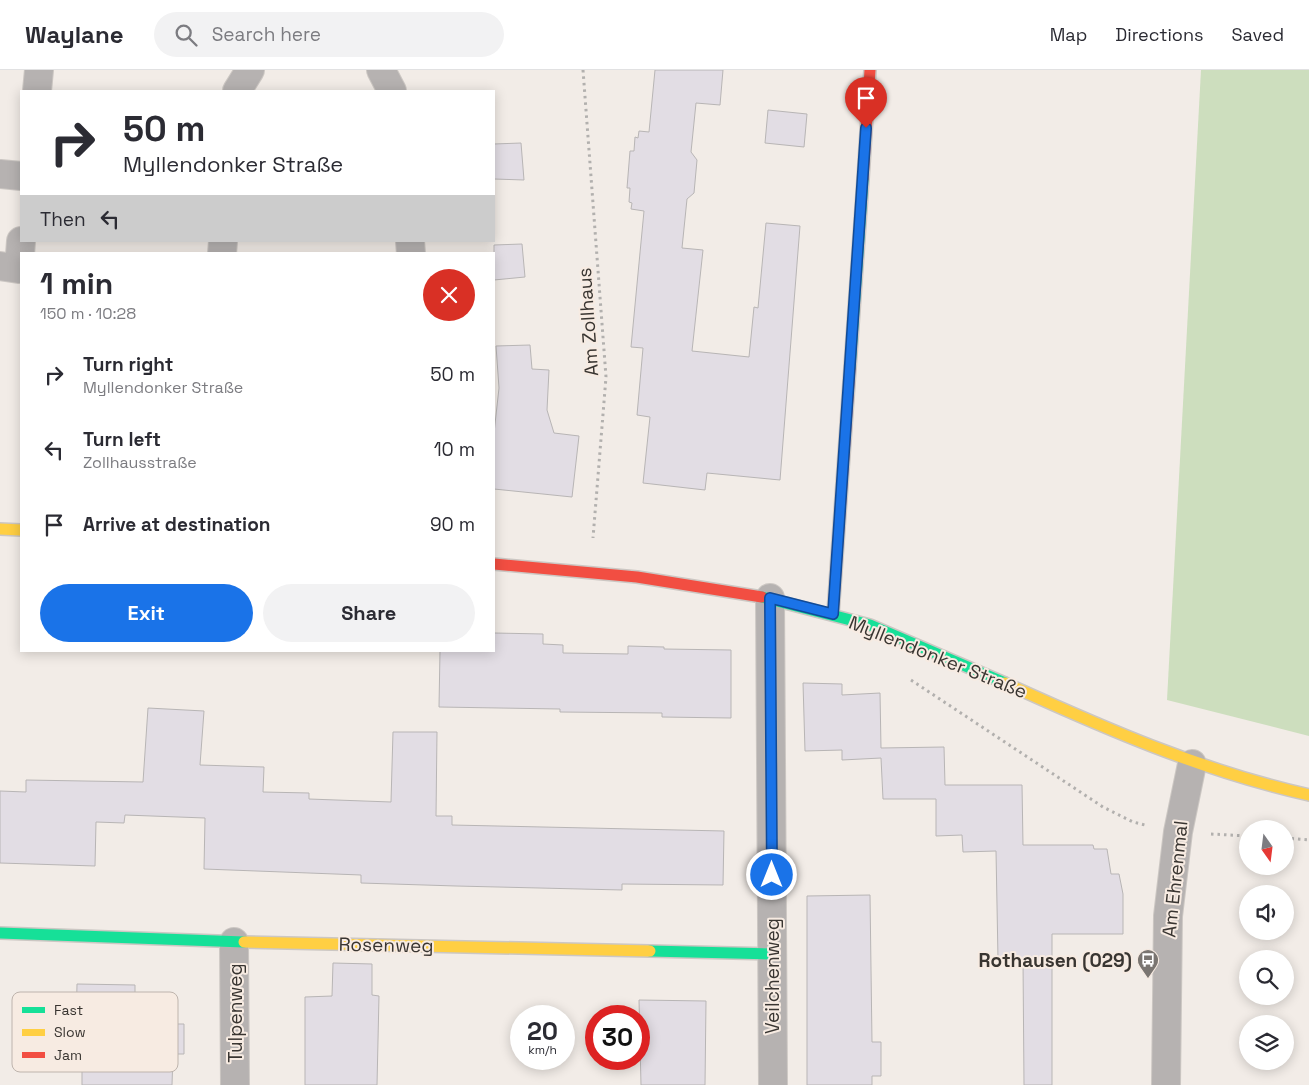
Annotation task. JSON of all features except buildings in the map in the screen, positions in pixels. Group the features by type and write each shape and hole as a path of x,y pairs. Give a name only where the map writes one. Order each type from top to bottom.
{"street":[{"path":"37,90 39,70"},
{"path":"237,90 240,82 250,70"},
{"path":"381,70 391,90"},
{"path":"833,614 870,70"},
{"path":"0,174 20,176"},
{"path":"0,266 19,268 20,259"},
{"path":"0,529 20,530"},
{"name":"Myllendonker Straße","path":"495,564 590,571 685,582 770,598 833,614 909,641 1192,764 1261,785 1309,795"},
{"name":"Veilchenweg","path":"770,598 773,1085"},
{"name":"Am Ehrenmal","path":"1166,1085 1168,916 1178,832 1192,764"},
{"name":"Rosenweg","path":"0,933 234,942 773,954"},
{"name":"Tulpenweg","path":"234,942 235,1085"}],"path":[{"name":"Am Zollhaus","path":"583,70 606,377 590,571"},
{"path":"910,679 1103,808 1134,822 1178,832 1239,835"},
{"path":"1294,839 1309,840"}],"green space":[{"path":"1201,70 1309,70 1309,736 1167,700"}],"traffic: fast":[{"path":"850,368 863,179"},
{"path":"762,597 870,625 1005,683"},
{"path":"0,933 244,942"},
{"path":"650,951 773,954"}],"traffic: slow":[{"path":"0,529 20,530"},
{"path":"1005,683 1154,747 1230,774 1309,795"},
{"path":"244,942 650,951"}],"traffic: jam":[{"path":"863,179 870,70"},
{"path":"833,614 850,368"},
{"path":"495,564 637,577 762,597"}],"place":[{"name":"Rothausen (029)","path":"1148,979"}],"route":[{"path":"772,875 770,598 833,614 866,128"}]}
